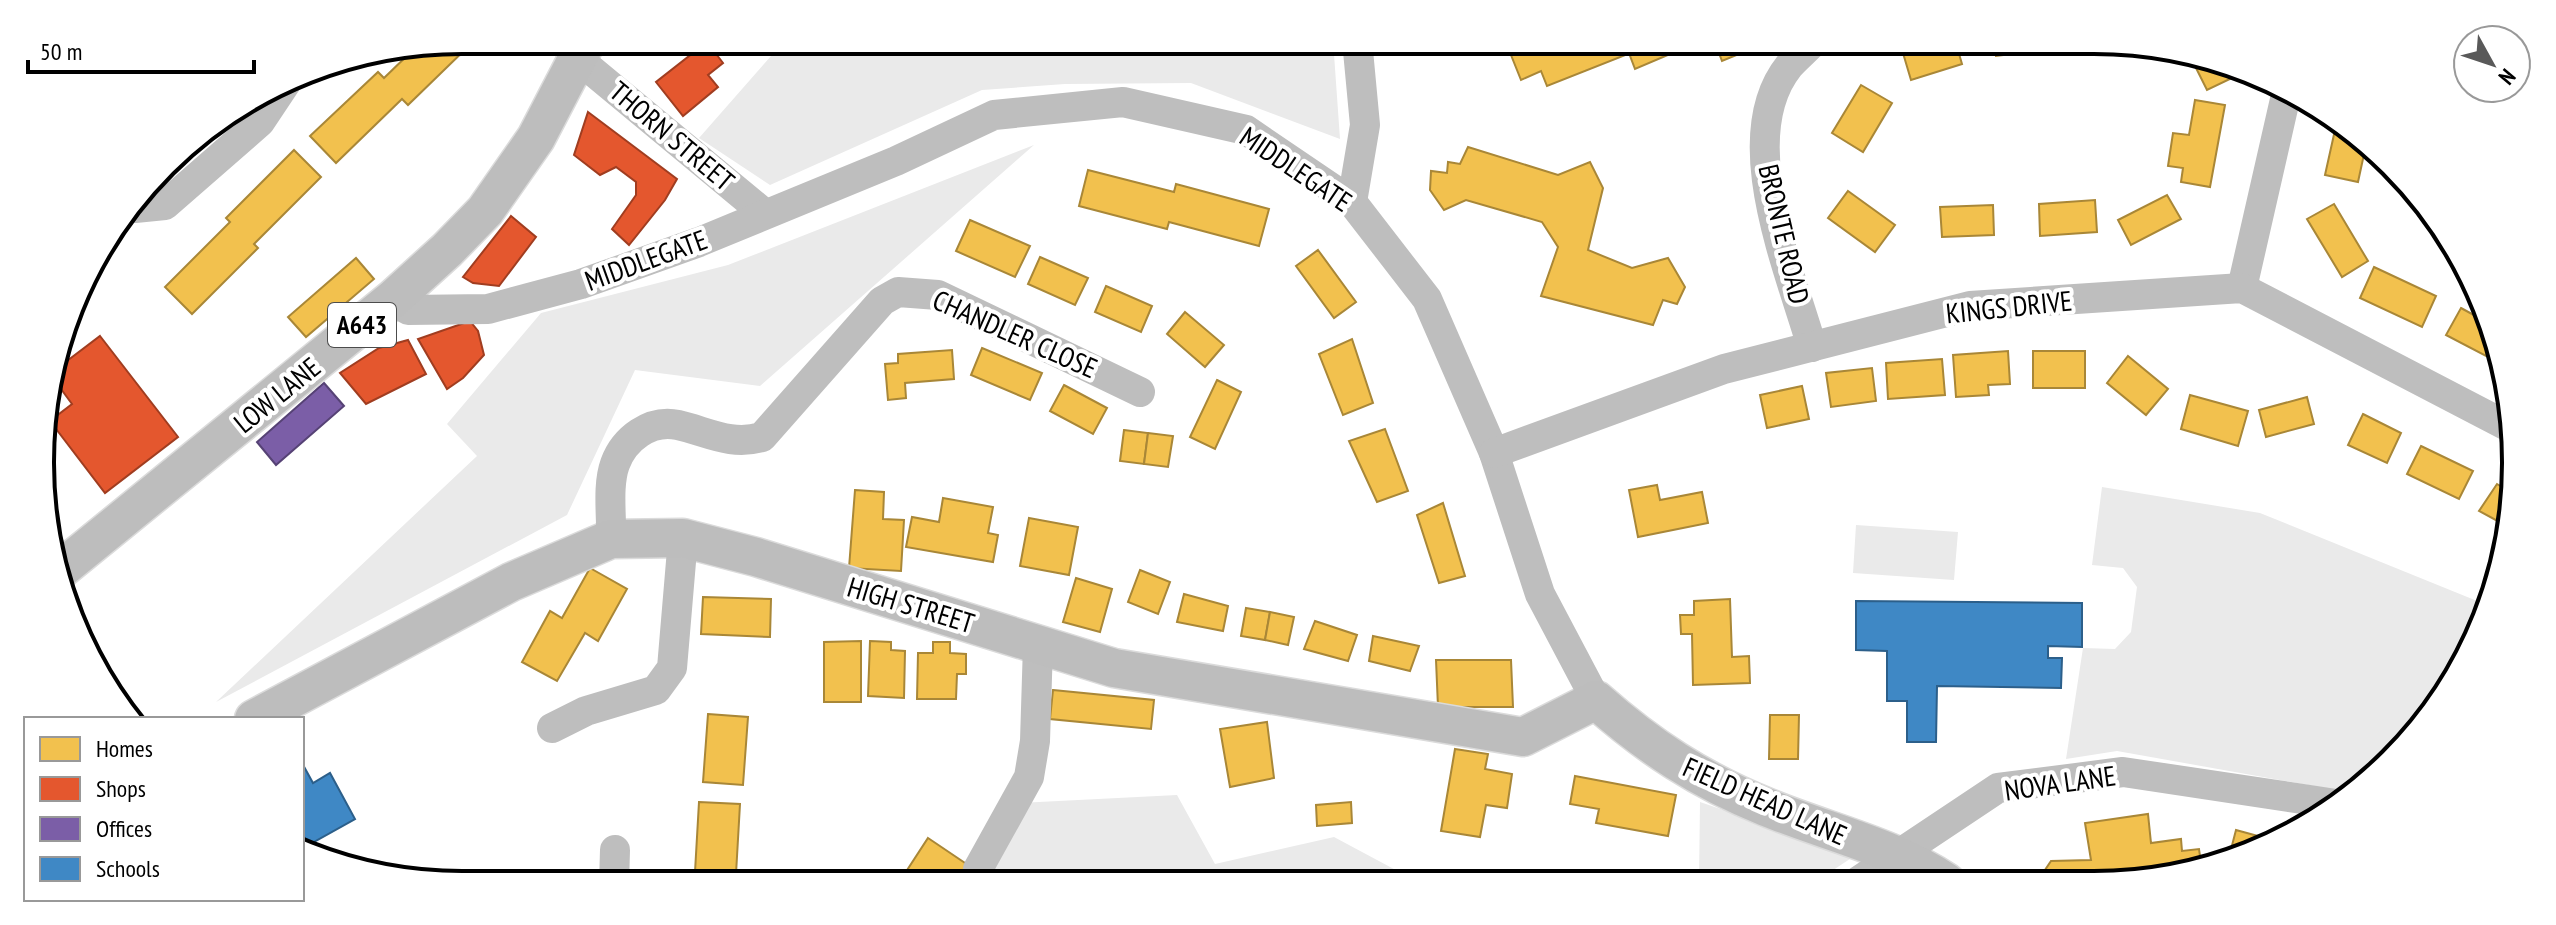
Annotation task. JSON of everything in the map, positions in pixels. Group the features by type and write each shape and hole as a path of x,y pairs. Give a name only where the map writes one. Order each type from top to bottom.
{"main road":[{"name":"LOW LANE","path":"66,559 174,480 393,299 485,211 536,138 580,54"},
{"name":"HIGH STREET","path":"258,717 511,582 611,539 683,538 1114,668 1523,737 1596,700"},
{"name":"FIELD HEAD LANE","path":"1596,700 1641,740 1703,780 1767,808 1896,855 1926,871"}],"street":[{"name":"THORN STREET","path":"586,54 765,214"},
{"path":"1352,202 1365,125 1358,54"},
{"name":"BRONTE ROAD","path":"1802,54 1788,68 1772,101 1764,138 1766,176 1812,347"},
{"path":"144,207 165,205 260,122 275,100"},
{"name":"MIDDLEGATE","path":"393,299 408,310 488,309 581,284 896,161 994,115 1123,102 1246,130 1352,202 1427,299 1494,453 1540,594 1596,700"},
{"path":"2284,102 2242,288 2500,422"},
{"name":"KINGS DRIVE","path":"1494,453 1724,369 1970,306 2242,288"},
{"name":"CHANDLER CLOSE","path":"611,539 614,465 625,446 642,429 674,424 744,442 762,437 882,301 898,292 917,291 938,295 1140,392"},
{"path":"552,728 586,711 656,690 672,668 683,538"},
{"path":"978,869 1029,777 1035,741 1038,645"},
{"name":"NOVA LANE","path":"1873,871 1998,788 2123,772 2320,802"},
{"path":"614,871 615,850"}],"shaded area":[{"path":"773,54 1334,54 1340,139 1191,83 1065,84 982,90 770,185 699,138"},
{"path":"1034,145 760,386 635,370 567,515 216,702 477,456 447,424 541,313 728,265"},
{"path":"2102,487 2260,513 2477,601 2460,643 2418,711 2363,770 2337,790 2117,751 2066,759 2083,648 2115,649 2131,632 2137,587 2123,568 2092,565"},
{"path":"1856,525 1958,532 1954,580 1853,573"},
{"path":"1177,795 1215,864 1334,837 1398,871 974,871 1019,803"},
{"path":"1700,802 1856,855 1832,871 1699,871"}],"building: Homes":[{"path":"461,54 408,105 402,99 336,163 310,136 378,72 384,78 405,58"},
{"path":"1511,54 1628,54 1547,86 1541,71 1521,80"},
{"path":"1629,54 1670,54 1635,69"},
{"path":"1719,54 1739,54 1722,61"},
{"path":"1903,54 1959,54 1962,64 1911,80"},
{"path":"2196,67 2231,78 2207,90"},
{"path":"1861,85 1892,103 1863,152 1832,133"},
{"path":"2195,100 2225,105 2210,187 2181,182 2183,168 2168,166 2173,133 2189,135"},
{"path":"2334,133 2364,156 2358,182 2325,175"},
{"path":"1468,147 1558,175 1590,162 1603,188 1588,250 1632,268 1668,258 1685,287 1677,304 1663,300 1653,325 1541,296 1558,247 1542,222 1466,200 1444,210 1430,190 1431,171 1447,173 1448,162 1460,164"},
{"path":"294,150 321,177 254,244 258,248 192,314 165,287 230,222 226,218"},
{"path":"1088,170 1174,192 1176,184 1269,209 1259,246 1169,222 1167,229 1079,206"},
{"path":"1848,191 1895,225 1875,252 1828,218"},
{"path":"2167,195 2181,219 2131,245 2118,220"},
{"path":"2095,200 2097,232 2040,236 2039,204"},
{"path":"2334,204 2368,261 2342,277 2307,219"},
{"path":"1993,205 1994,235 1942,237 1940,207"},
{"path":"970,220 1030,246 1015,277 956,251"},
{"path":"1318,250 1356,302 1334,318 1296,266"},
{"path":"1040,257 1088,278 1075,305 1028,284"},
{"path":"356,258 374,279 306,337 288,317"},
{"path":"2374,267 2436,296 2422,327 2360,298"},
{"path":"1106,286 1152,306 1141,332 1095,312"},
{"path":"2461,308 2474,315 2487,354 2486,356 2446,335"},
{"path":"1185,312 1224,345 1205,367 1167,334"},
{"path":"1352,339 1373,403 1343,415 1319,354"},
{"path":"982,348 1042,373 1030,400 971,375"},
{"path":"952,350 954,379 905,383 906,398 888,400 885,364 898,363 898,354"},
{"path":"2008,351 2010,384 1988,385 1989,395 1956,397 1953,355"},
{"path":"2033,351 2085,351 2085,388 2033,388"},
{"path":"2128,356 2168,389 2146,415 2107,383"},
{"path":"1942,359 1945,395 1888,399 1886,363"},
{"path":"1872,368 1876,401 1831,407 1826,373"},
{"path":"1217,380 1241,392 1215,449 1190,437"},
{"path":"1064,385 1107,408 1093,434 1050,411"},
{"path":"1802,386 1809,419 1767,428 1760,395"},
{"path":"2190,395 2248,411 2238,446 2181,429"},
{"path":"2307,397 2314,424 2266,437 2259,410"},
{"path":"2363,414 2401,433 2387,463 2348,445"},
{"path":"1385,429 1408,491 1377,502 1349,441"},
{"path":"1124,430 1148,433 1144,464 1120,461"},
{"path":"1148,433 1173,436 1168,467 1144,464"},
{"path":"2421,446 2473,471 2459,499 2407,474"},
{"path":"2497,484 2501,486 2498,521 2479,511"},
{"path":"1657,485 1660,500 1702,492 1708,523 1638,537 1629,490"},
{"path":"855,490 884,492 883,519 904,520 901,571 849,568"},
{"path":"943,498 993,507 988,533 998,535 993,562 906,547 912,517 939,522"},
{"path":"1443,503 1465,576 1439,583 1417,515"},
{"path":"1029,518 1078,527 1069,575 1020,566"},
{"path":"590,568 627,589 598,641 585,633 557,681 522,662 550,611 562,618"},
{"path":"1140,570 1170,582 1158,614 1128,602"},
{"path":"1076,578 1112,589 1100,632 1063,622"},
{"path":"1184,594 1228,606 1223,631 1177,622"},
{"path":"703,597 771,599 770,637 701,634"},
{"path":"1730,599 1732,657 1749,656 1750,683 1693,685 1692,634 1681,634 1680,615 1694,615 1694,601"},
{"path":"1246,608 1270,612 1265,640 1241,636"},
{"path":"1270,612 1294,617 1288,645 1265,640"},
{"path":"1315,621 1357,635 1348,661 1304,649"},
{"path":"1373,636 1419,646 1410,671 1369,661"},
{"path":"861,641 861,702 824,702 824,642"},
{"path":"870,641 891,642 891,650 905,651 904,698 868,696"},
{"path":"933,642 950,642 950,653 966,654 966,674 957,674 956,699 917,699 918,653 933,653"},
{"path":"1436,660 1511,660 1513,707 1438,707"},
{"path":"1053,690 1154,700 1151,729 1050,719"},
{"path":"708,714 748,717 743,785 703,782"},
{"path":"1770,715 1799,715 1798,759 1769,759"},
{"path":"1267,722 1274,778 1230,787 1220,729"},
{"path":"1455,749 1488,754 1485,769 1512,774 1507,808 1486,805 1480,837 1441,831"},
{"path":"1575,776 1676,795 1668,836 1596,823 1599,809 1570,804"},
{"path":"699,802 740,804 736,871 695,871"},
{"path":"1351,802 1352,823 1317,826 1316,805"},
{"path":"2148,814 2151,843 2181,839 2182,851 2199,849 2200,857 2147,868 2045,871 2051,861 2091,860 2085,823"},
{"path":"2236,830 2258,836 2250,840 2232,847"},
{"path":"928,838 968,865 964,871 906,871"}],"building: Shops":[{"path":"692,54 716,54 723,63 708,75 718,87 683,116 656,82"},
{"path":"588,112 677,179 665,200 629,245 612,229 636,195 636,182 616,167 600,175 574,155"},
{"path":"511,216 536,237 499,286 473,283 463,277"},
{"path":"470,321 478,331 484,355 463,378 447,389 418,339"},
{"path":"100,336 178,437 105,493 56,428 56,416 72,404 61,389 67,361"},
{"path":"408,340 426,374 366,404 340,373 379,348"}],"building: Offices":[{"path":"324,383 344,406 276,465 257,442"}],"building: Schools":[{"path":"1856,601 2082,603 2082,647 2048,646 2048,658 2062,658 2061,688 1937,686 1936,742 1907,742 1907,701 1887,701 1887,651 1856,650"},
{"path":"304,767 313,783 330,773 355,819 313,842 304,839"}]}
